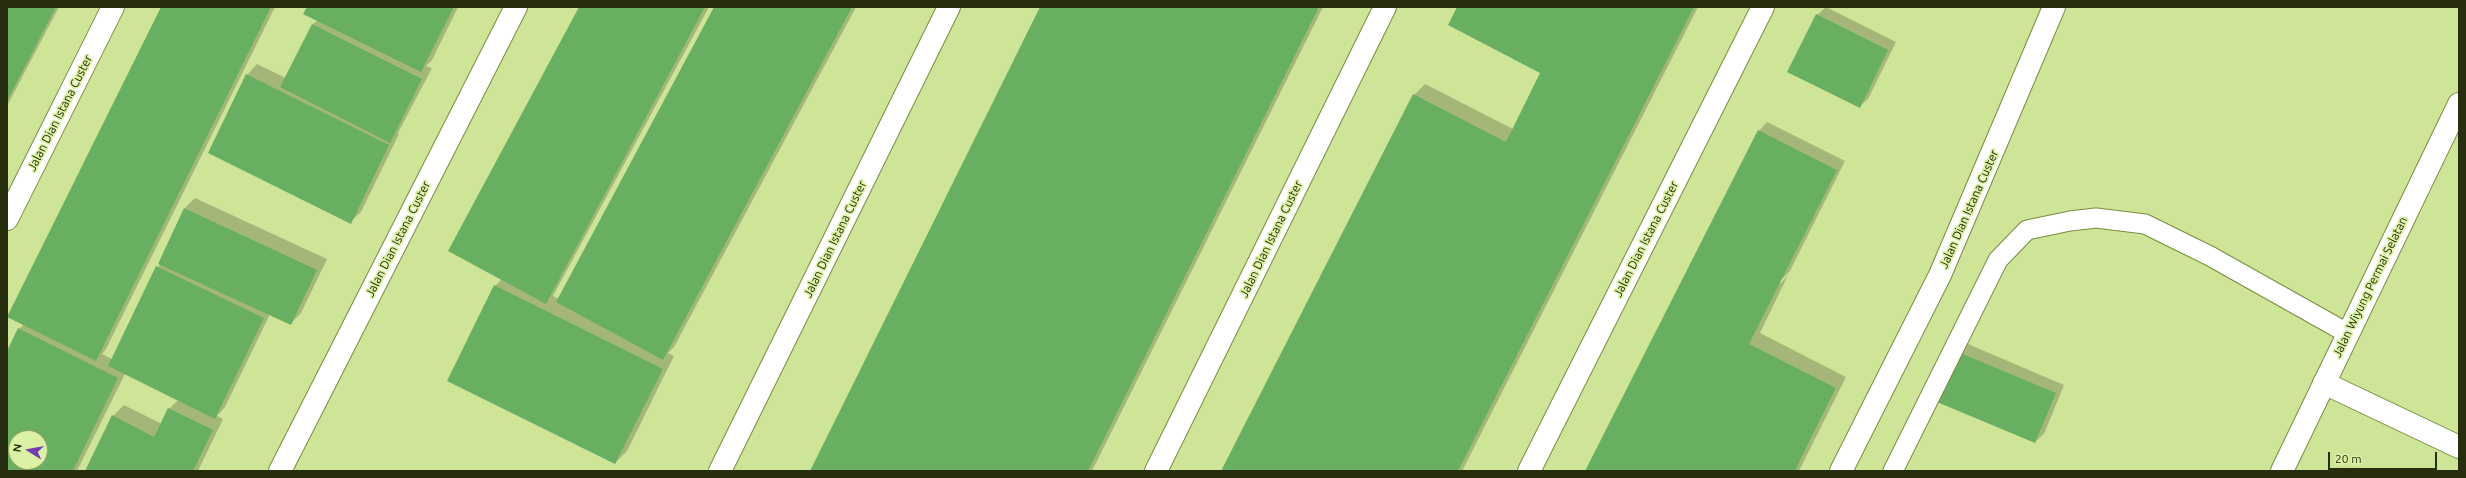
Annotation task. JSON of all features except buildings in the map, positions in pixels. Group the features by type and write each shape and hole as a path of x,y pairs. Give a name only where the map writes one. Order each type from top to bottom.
{"street":[{"name":"Jalan Dian Istana Custer","path":"7,219 113,7"},
{"name":"Jalan Dian Istana Custer","path":"280,471 516,7"},
{"name":"Jalan Dian Istana Custer","path":"720,471 949,7"},
{"name":"Jalan Dian Istana Custer","path":"1156,471 1385,7"},
{"name":"Jalan Dian Istana Custer","path":"1529,471 1762,7"},
{"name":"Jalan Dian Istana Custer","path":"1841,471 1940,275 2054,7"},
{"name":"Jalan Wiyung Permai Selatan","path":"2282,471 2347,333 2459,104"},
{"path":"2324,383 2459,448"}],"lane":[{"path":"1893,471 1998,260 2027,230 2070,221 2096,218 2145,224 2210,256 2347,333"}]}
